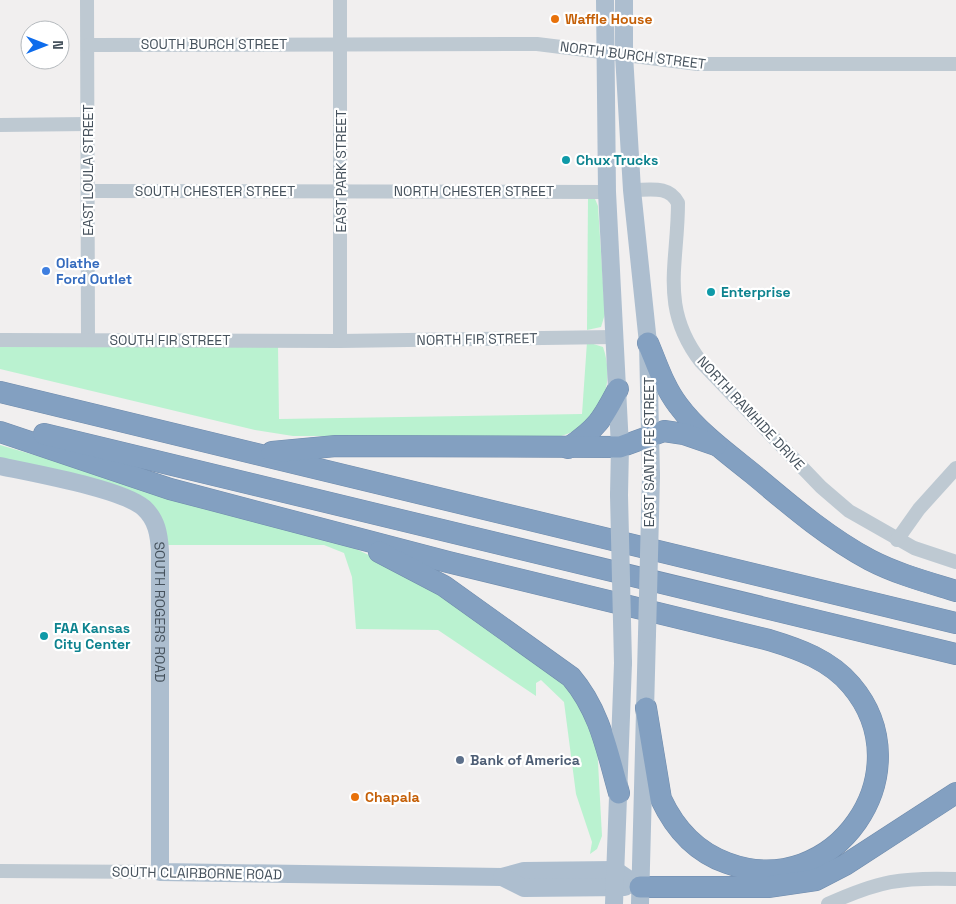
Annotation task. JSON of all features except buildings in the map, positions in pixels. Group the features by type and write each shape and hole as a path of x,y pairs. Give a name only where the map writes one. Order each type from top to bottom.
{"highway":[{"path":"648,343 676,403 716,445 801,514 851,549 898,572 956,591"},
{"path":"568,448 589,433 600,422 618,389"},
{"path":"0,392 956,623"},
{"path":"0,423 956,654"},
{"path":"255,453 336,446 620,448 664,430 674,431 716,445"},
{"path":"0,432 170,489 353,537 769,640 808,654 823,662 845,679 868,711 873,725 878,753 871,797 858,822 848,835 812,861 782,870 766,871 750,870 721,861 709,855 686,837 667,811 661,799 646,708"},
{"path":"353,537 444,586 571,678 582,690 595,712 619,793"},
{"path":"640,895 698,888 768,887 816,880 845,865 956,793"},
{"path":"670,904 698,888"}],"main road":[{"name":"EAST SANTA FE STREET","path":"605,0 607,192 620,448 622,662 615,887"},
{"name":"EAST SANTA FE STREET","path":"624,0 624,55 632,190 648,343 651,434 646,708 640,895"},
{"path":"606,123 614,142 621,180 632,190"},
{"path":"607,192 621,210 624,217 626,238 638,258"},
{"name":"SOUTH ROGERS ROAD","path":"0,466 124,496 143,508 150,515 158,532 160,551 160,872"},
{"name":"SOUTH CLAIRBORNE ROAD","path":"160,872 502,877 524,871 615,887"},
{"path":"615,887 640,895"}],"street":[{"name":"EAST LOULA STREET","path":"87,0 88,340"},
{"name":"EAST PARK STREET","path":"340,0 340,341"},
{"name":"SOUTH BURCH STREET","path":"88,45 340,44"},
{"name":"NORTH BURCH STREET","path":"340,44 538,44 698,64 956,64"},
{"path":"0,125 88,124"},
{"name":"NORTH RAWHIDE DRIVE","path":"632,190 667,191 674,196 678,203 673,297 681,326 693,351 821,487 865,522 897,540 926,553 956,562"},
{"name":"SOUTH CHESTER STREET","path":"89,191 341,191"},
{"name":"NORTH CHESTER STREET","path":"341,191 607,192"},
{"name":"NORTH FIR STREET","path":"340,341 614,337"},
{"name":"SOUTH FIR STREET","path":"0,340 19,342 88,340 340,341"},
{"path":"897,540 919,508 956,468"},
{"name":"SOUTH CLAIRBORNE ROAD","path":"0,871 160,872"},
{"path":"828,904 856,891 888,881 919,878 956,879"}],"green space":[{"path":"588,197 595,199 598,206 605,314 601,327 587,330"},
{"path":"587,342 603,347 608,375 606,389 595,413 586,423 575,431 561,436 293,436 255,430 0,369 0,346 278,346 279,419 582,414"},
{"path":"0,445 354,548 427,583 570,685 597,744 602,836 597,849 590,854 592,842 576,794 564,702 541,680 536,683 536,696 438,630 356,629 352,577 344,553 324,545 168,545 165,531 156,512 0,458"}],"place":[{"name":"Waffle House","path":"555,19"},
{"name":"Chux Trucks","path":"566,160"},
{"name":"Olathe Ford Outlet","path":"46,271"},
{"name":"Enterprise","path":"711,292"},
{"name":"FAA Kansas City Center","path":"44,636"},
{"name":"Bank of America","path":"460,760"},
{"name":"Chapala","path":"355,797"}]}
